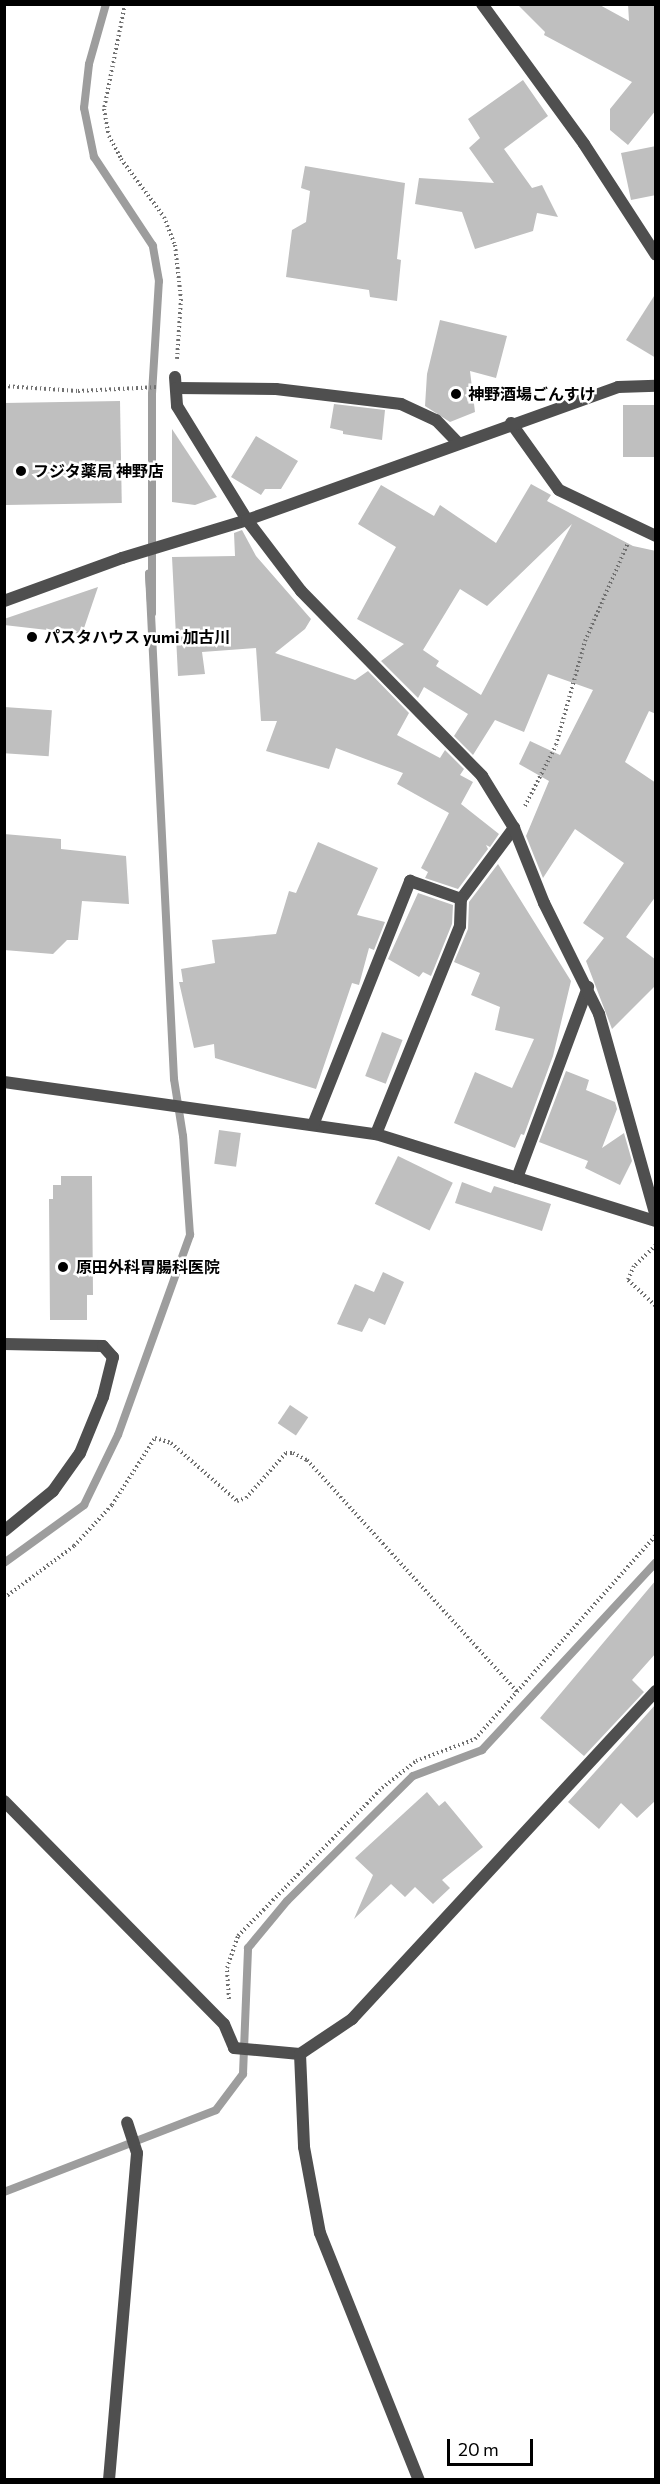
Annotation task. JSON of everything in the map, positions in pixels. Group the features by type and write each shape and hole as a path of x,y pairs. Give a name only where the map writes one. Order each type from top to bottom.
{"street":[{"path":"482,4 584,144 656,255"},
{"path":"457,442 436,420 401,404 276,389 174,384 177,405 247,520 301,591 482,776 514,828 543,903 588,987 630,1117 656,1216"},
{"path":"4,601 122,558 247,520 457,442 618,387 656,386"},
{"path":"511,423 559,490 634,529 656,536"},
{"path":"376,1134 460,926 460,899 514,828"},
{"path":"313,1125 410,881 460,899"},
{"path":"518,1178 588,987"},
{"path":"4,1082 376,1134 656,1221"},
{"path":"4,1344 103,1346 113,1357 103,1397 80,1453 53,1491 4,1531"},
{"path":"4,1802 224,2024 234,2048 300,2054 351,2019 656,1691"},
{"path":"300,2054 304,2147 320,2233 419,2480"},
{"path":"109,2480 137,2153 127,2123"}],"path":[{"path":"4,386 78,391 174,384 181,299 176,245 164,217 121,159 109,136 104,109 125,4"},
{"path":"514,828 556,745 585,641 634,529"},
{"path":"656,1245 634,1266 628,1280 656,1306"},
{"path":"4,1598 74,1546 112,1505 155,1438 171,1443 237,1501 246,1498 286,1453 293,1453 307,1460 518,1692"},
{"path":"224,2024 229,2002 227,1968 238,1936 381,1788 416,1761 475,1739 656,1535"}],"building":[{"path":"517,4 598,4 629,21 628,4 656,4 656,110 628,145 610,130 610,109 632,82 544,35 545,32"},
{"path":"523,80 548,116 504,149 532,188 542,185 558,217 537,213 533,231 475,249 462,212 415,204 419,178 494,183 469,148 480,138 468,119"},
{"path":"656,146 656,195 631,200 621,153"},
{"path":"305,166 405,183 397,259 401,260 397,301 370,297 369,290 286,277 292,230 306,222 310,191 301,188"},
{"path":"656,293 656,358 626,340"},
{"path":"440,320 507,336 496,378 470,371 475,412 450,422 425,406 427,374"},
{"path":"120,401 122,503 6,505 4,403"},
{"path":"334,404 385,410 382,440 343,434 343,431 330,428"},
{"path":"623,405 656,405 656,457 623,457"},
{"path":"172,429 217,497 195,505 172,502"},
{"path":"256,436 298,461 281,489 265,489 261,495 231,477"},
{"path":"531,484 551,495 547,501 633,546 656,551 656,714 649,711 625,762 656,783 656,896 626,937 656,960 656,985 612,1029 586,961 604,938 583,923 624,863 575,829 543,878 526,836 549,781 519,764 530,741 560,755 593,690 548,674 524,732 495,720 473,755 454,736 468,714 424,687 418,698 381,661 404,644 357,619 396,547 358,524 381,485 434,516 440,505 496,543","holes":["572,524 481,695 436,666 439,661 423,650 460,589 487,606"]},
{"path":"242,530 256,556 311,619 305,629 275,653 355,680 368,671 409,713 397,735 440,758 445,750 464,769 460,775 473,782 461,804 499,834 490,847 486,845 488,849 458,889 425,878 428,872 421,868 449,813 397,784 403,773 336,748 329,769 266,751 277,721 261,721 256,648 202,652 205,674 178,676 172,557 235,556 234,533"},
{"path":"98,587 82,634 4,625 4,619"},
{"path":"4,707 52,710 49,756 4,753"},
{"path":"4,834 61,839 61,849 126,856 129,904 82,901 78,940 67,940 53,954 4,950"},
{"path":"318,842 378,868 357,915 385,922 374,950 369,948 359,985 352,983 316,1089 215,1058 214,1044 194,1048 179,982 183,982 181,969 215,963 212,940 276,934 289,891 296,893"},
{"path":"498,864 571,981 553,1056 524,1135 521,1134 515,1148 454,1123 475,1072 512,1088 534,1039 495,1030 500,1007 471,995 480,973 454,962 468,929 469,902"},
{"path":"418,893 453,905 452,924 431,976 423,972 419,977 388,959"},
{"path":"382,1032 403,1040 386,1084 365,1076"},
{"path":"566,1071 589,1080 586,1090 615,1102 617,1109 602,1148 624,1133 632,1161 620,1185 585,1168 588,1161 539,1142"},
{"path":"219,1130 241,1133 236,1167 214,1164"},
{"path":"398,1156 453,1183 430,1230 375,1204"},
{"path":"61,1176 92,1176 93,1295 87,1295 87,1320 50,1320 49,1199 53,1199 53,1185 61,1185"},
{"path":"462,1182 491,1193 494,1186 551,1204 542,1231 455,1203"},
{"path":"383,1272 404,1282 385,1325 369,1318 362,1332 337,1324 355,1284 374,1292"},
{"path":"290,1405 308,1417 296,1436 278,1423"},
{"path":"656,1580 656,1653 632,1680 644,1692 584,1756 540,1718"},
{"path":"656,1704 656,1800 637,1818 621,1803 599,1829 568,1802"},
{"path":"427,1792 439,1806 445,1801 483,1847 442,1880 450,1888 433,1904 415,1887 405,1897 391,1884 354,1919 373,1875 355,1858"}],"waterway":[{"path":"4,1563 84,1505 118,1435 190,1235 183,1136 174,1079 149,574 152,613 152,394 159,281 153,246 94,157 84,108 89,64 106,4"},
{"path":"4,2192 216,2110 243,2074 248,1948 287,1901 413,1776 482,1750 656,1562"}],"place":[{"name":"神野酒場ごんすけ","path":"456,394"},
{"name":"フジタ薬局 神野店","path":"21,471"},
{"name":"パスタハウス yumi 加古川","path":"32,637"},
{"name":"原田外科胃腸科医院","path":"63,1267"}]}
